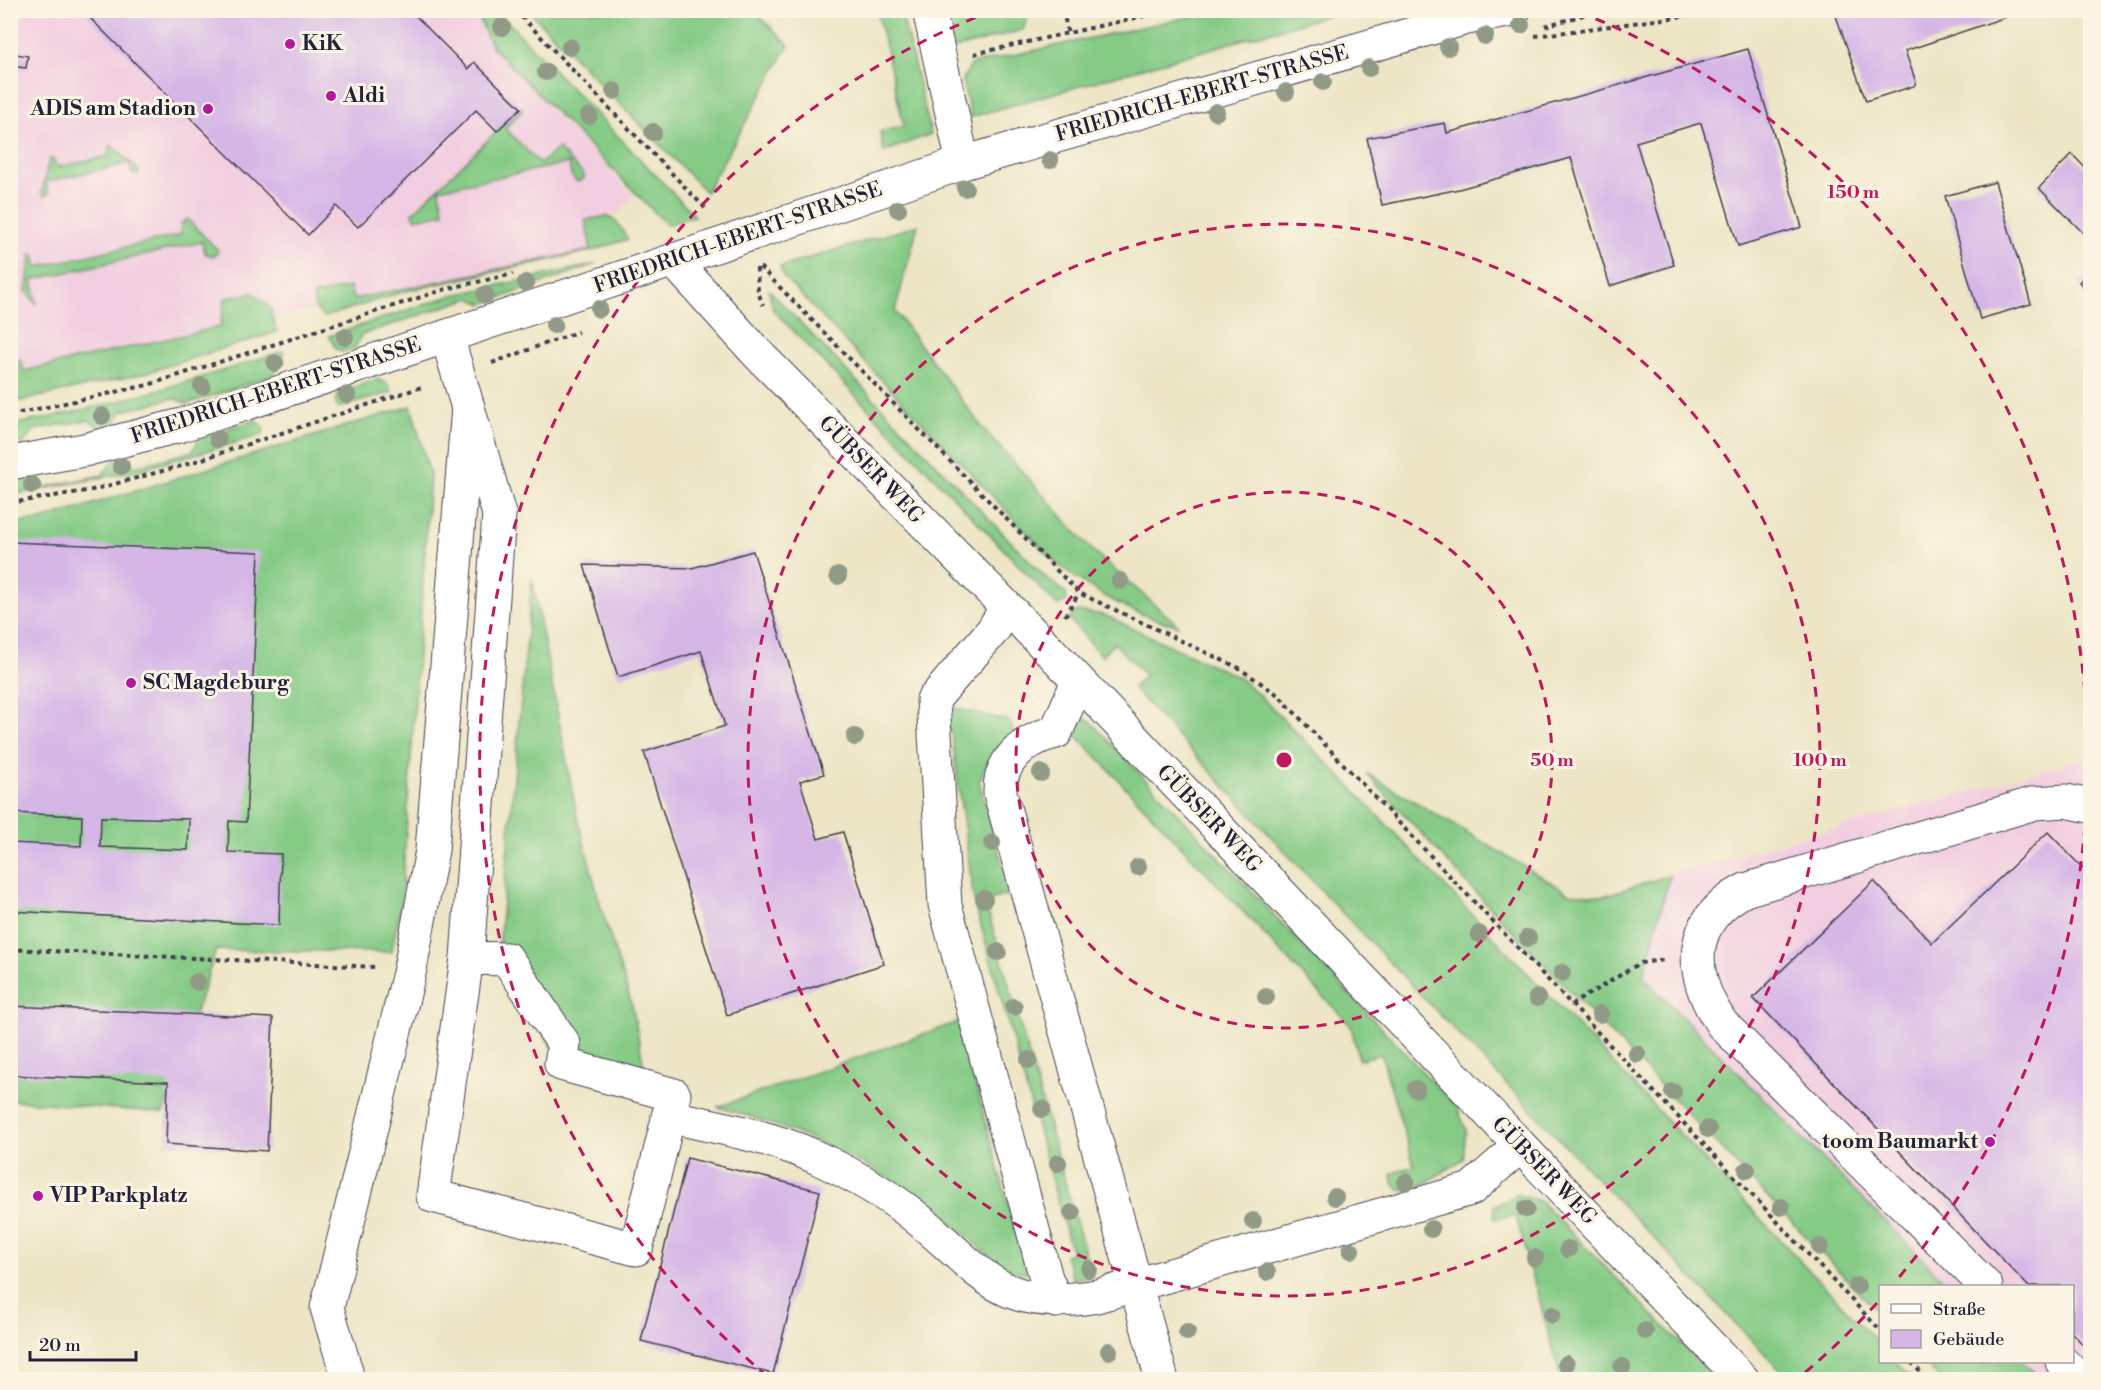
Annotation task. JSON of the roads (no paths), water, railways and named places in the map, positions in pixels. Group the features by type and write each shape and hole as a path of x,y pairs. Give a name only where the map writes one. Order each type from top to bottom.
{"street":[{"path":"929,10 963,163"},
{"name":"FRIEDRICH-EBERT-STRASSE","path":"10,463 84,450 182,425 963,163 1472,14 1522,23"},
{"name":"GÜBSER WEG","path":"673,260 772,368 1078,681 1743,1380"},
{"path":"447,336 499,514 467,958 434,1196 636,1249 674,1095 561,1064 564,1044 507,959 467,958"},
{"path":"346,1371 327,1308 410,969 432,850 468,407"},
{"path":"1006,608 993,630 933,700 945,905 1046,1278 1056,1301"},
{"path":"1078,681 1056,732 1031,740 1007,764 1000,783 1000,793 1162,1380"},
{"path":"1984,1285 1722,1024 1707,999 1699,976 1697,955 1702,934 1712,917 1727,901 1745,890 2035,802 2052,801 2091,806"},
{"path":"668,1116 761,1138 824,1161 908,1211 968,1264 995,1284 1024,1297 1056,1301 1097,1296 1471,1189 1520,1146"},
{"path":"2063,1363 2080,1380"}],"place":[{"name":"KiK","path":"290,44"},
{"name":"Aldi","path":"331,96"},
{"name":"ADIS am Stadion","path":"208,109"},
{"name":"SC Magdeburg","path":"131,683"},
{"name":"toom Baumarkt","path":"1990,1142"},
{"name":"VIP Parkplatz","path":"38,1196"}]}
